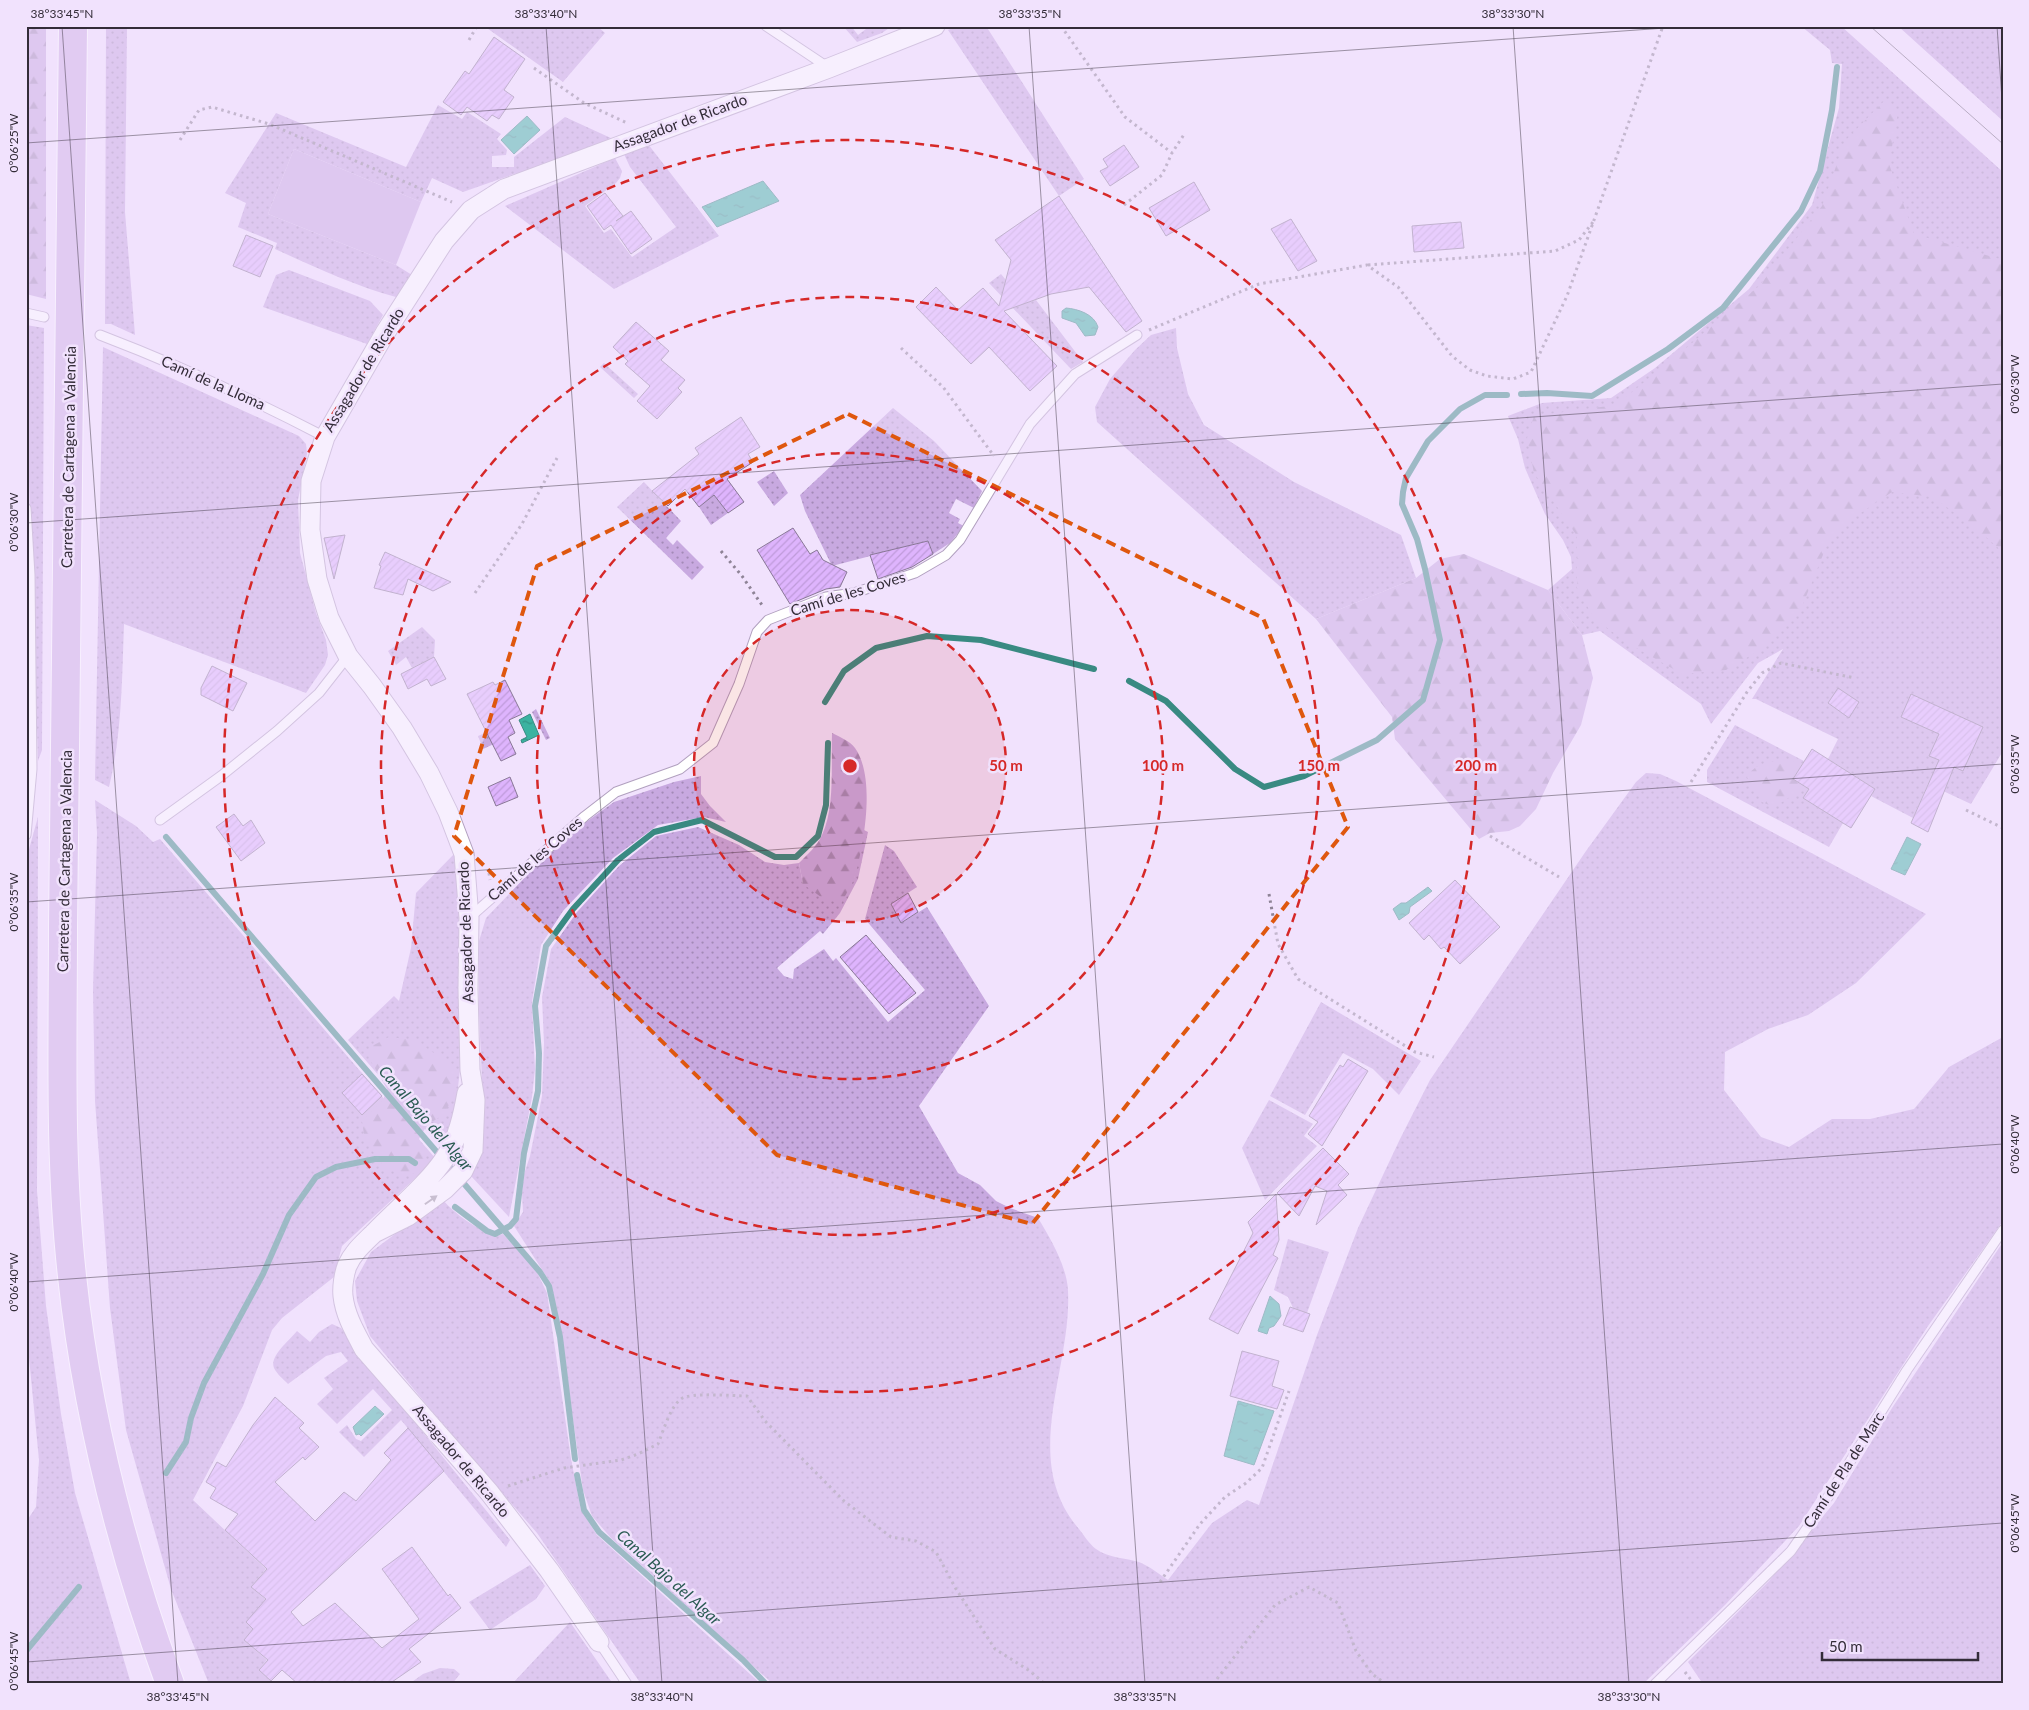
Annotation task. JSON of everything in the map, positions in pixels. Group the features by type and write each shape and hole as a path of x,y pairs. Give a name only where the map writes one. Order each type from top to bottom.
{"highway":[{"name":"Carretera de Cartagena a Valencia","path":"73,26 63,958 64,1148 67,1214 78,1329 101,1450 133,1575 170,1684"}],"street":[{"name":"Assagador de Ricardo","path":"599,1642 549,1570 489,1492 364,1349 354,1330 343,1295 343,1282 348,1265 358,1248 432,1174 445,1158 456,1139 465,1103 470,1070 469,918 464,854 448,812 429,773 402,728 348,656 329,618 317,579 310,530 311,481 325,436 385,332 444,241 471,210 504,189 829,68 935,26"}],"lane":[{"path":"766,26 829,68"},
{"path":"26,312 44,317"},
{"name":"Camí de la Lloma","path":"100,335 266,406 325,436"},
{"name":"Camí de les Coves","path":"469,918 585,816 616,792 680,769 713,743 739,684 757,632 768,620 826,598 854,593 915,574 946,555 960,540 1030,424 1075,374 1137,335"},
{"path":"26,508 30,576 32,769 26,835"},
{"path":"160,820 221,776 277,731 319,692 348,656"},
{"name":"Camí de Pla de Marc","path":"1655,1684 1791,1551 1823,1505 1907,1370 2003,1230"},
{"name":"Assagador de Ricardo","path":"599,1642 627,1684"}],"path":[{"path":"469,40 477,26"},
{"path":"1061,26 1125,117 1172,153"},
{"path":"1367,265 1398,287 1452,356 1470,370 1487,376 1513,379 1531,372 1567,296 1663,26"},
{"path":"534,68 584,103 627,123 642,127 646,136"},
{"path":"180,140 199,110 212,107 269,124 471,210"},
{"path":"1124,205 1162,175 1172,153 1185,133"},
{"path":"1137,335 1259,284 1367,265 1555,251 1578,240 1594,220"},
{"path":"901,348 943,387 996,458 1006,466"},
{"path":"475,593 522,524 557,458"},
{"path":"721,551 742,576 765,609 768,620"},
{"path":"1691,782 1747,692 1762,673 1781,663 1855,678"},
{"path":"1966,810 2003,828"},
{"path":"1490,836 1559,877"},
{"path":"1269,894 1278,944 1298,979 1415,1052 1434,1057"},
{"path":"1160,1582 1200,1524 1225,1497 1246,1483 1262,1468 1289,1391"},
{"path":"489,1492 564,1468 621,1460 638,1454 658,1444 668,1418 680,1400 691,1395 747,1396 765,1421 844,1500 891,1537 916,1541 936,1552 956,1590 995,1649 1030,1671 1045,1684"},
{"path":"1213,1684 1275,1605 1309,1587 1338,1604 1356,1651 1372,1674 1386,1684"}],"highlighted area":[{"path":"848,414 1263,618 1348,827 1032,1224 777,1155 454,836 537,566"}],"green space":[{"path":"26,26 46,26 46,299 26,294"},
{"path":"106,26 127,26 125,212 135,335 111,324 105,324"},
{"path":"484,26 597,26 605,33 563,82"},
{"path":"843,26 851,26 858,35 870,26 892,26 882,33 857,42"},
{"path":"958,26 986,26 1084,179 1059,196 948,30"},
{"path":"1801,26 1841,26 2003,172 2003,751 1971,804 1928,784 1913,818 1871,796 1875,789 1828,759 1838,739 1756,699 1752,699 1783,649 1758,663 1711,724 1701,704 1600,631 1582,635 1548,590 1572,569 1571,557 1563,540 1545,514 1525,468 1518,439 1508,416 1542,403 1611,398 1655,368 1749,289 1812,205 1839,108 1842,64 1832,63 1830,50"},
{"path":"1898,26 2003,26 2003,121"},
{"path":"1886,99 1898,112 1889,164 1914,234 2003,260 2003,552 1978,530 1933,497 1892,492 1847,522 1827,545 1803,604 1763,648 1726,670 1682,674 1626,642 1594,618 1577,588 1577,536 1534,473 1527,438 1534,416 1616,405 1759,286 1822,206 1845,141"},
{"path":"438,105 462,119 467,112 501,134 497,139 507,150 506,155 492,156 492,167 514,167 514,157 565,117 613,139 533,170 514,174 463,192 432,178 421,202 294,149 268,214 396,265 412,275 396,297 350,282 305,263 275,249 277,243 238,227 246,203 225,193 276,113 406,167"},
{"path":"648,144 719,236 614,289 505,206 615,158 622,171 620,178 585,206 604,233 611,229 632,257 676,227 630,167 624,154"},
{"path":"294,149 421,202 396,265 268,214"},
{"path":"289,270 370,301 383,315 367,344 263,307 276,275"},
{"path":"1001,274 1025,303 1036,300 1083,362 1071,369 989,283"},
{"path":"26,325 44,328 42,750 38,761 26,384"},
{"path":"1176,328 1177,348 1188,394 1204,425 1294,482 1401,535 1416,578 1316,619 1097,422 1095,407 1110,379 1151,335"},
{"path":"103,347 299,436 306,444 307,454 298,500 300,553 316,613 326,640 328,655 325,665 306,693 124,624 119,726 109,787 95,780"},
{"path":"604,363 638,394 634,398 600,367"},
{"path":"893,408 934,441 982,491 974,508 956,499 949,513 960,519 958,523 964,526 950,543 933,554 928,541 832,566 805,511 800,495"},
{"path":"774,471 788,493 774,506 757,482"},
{"path":"644,482 681,521 666,538 673,545 677,540 704,567 692,580 617,507"},
{"path":"714,495 728,513 711,525 699,507"},
{"path":"1464,554 1548,590 1582,635 1593,678 1581,725 1553,773 1536,809 1520,826 1509,831 1490,833 1479,839 1395,739 1392,717 1316,619 1416,578 1440,559"},
{"path":"422,627 435,640 434,657 412,668 406,657 396,665 388,651"},
{"path":"536,709 550,738 546,740 532,712"},
{"path":"1735,725 1804,761 1793,779 1809,789 1803,798 1843,823 1829,847 1707,782 1707,770"},
{"path":"501,726 507,738 483,749 478,736"},
{"path":"832,733 848,741 855,748 865,776 867,793 862,846 854,880 841,904 821,897 803,884 799,863 817,843 826,824 832,786"},
{"path":"1793,761 1809,770 1811,779 1801,790 1774,807 1762,802 1747,777 1751,771 1761,764"},
{"path":"1646,773 1660,774 1676,781 1926,914 1856,983 1808,1015 1768,1029 1725,1052 1724,1090 1761,1137 1789,1147 1832,1119 1870,1119 1914,1109 1949,1067 2003,1037 2003,1221 1928,1326 1799,1526 1725,1605 1643,1684 773,1684 611,1538 592,1516 583,1490 561,1334 553,1293 548,1279 514,1226 523,1212 524,1174 530,1156 542,1096 544,1043 542,997 551,949 577,912 619,866 656,836 698,827 739,845 765,862 784,865 799,863 803,884 854,878 864,830 868,832 858,879 840,913 823,934 820,931 777,968 784,976 793,979 794,969 824,949 833,961 836,958 888,1022 925,990 865,919 885,845 894,851 917,887 891,904 901,923 927,907 989,1006 919,1106 958,1173 980,1185 996,1201 1038,1218 1048,1234 1065,1272 1068,1291 1067,1321 1050,1444 1053,1473 1061,1502 1079,1529 1096,1549 1111,1556 1139,1562 1168,1580 1212,1523 1247,1500 1259,1505 1317,1335 1358,1228 1430,1080 1586,851 1636,782"},
{"path":"701,776 701,794 726,822 704,817 658,825 613,858 563,911 541,945 532,1002 535,1069 532,1097 509,1217 471,1176 484,1125 479,1014 479,941 486,918 531,871 582,825 614,802 674,782"},
{"path":"95,800 136,826 153,842 160,839 436,1159 342,1246 334,1277 282,1318 272,1330 243,1406 193,1500 266,1569 251,1587 292,1622 252,1616 246,1622 253,1629 244,1640 267,1660 259,1670 274,1684 209,1684 171,1589 126,1430 110,1308 95,1101 93,991 97,833"},
{"path":"38,817 37,1191 46,1306 61,1414 75,1493 131,1684 26,1684 26,1522 36,1507 39,1460 26,1327 26,860"},
{"path":"454,854 460,922 460,1070 455,1113 445,1145 439,1145 348,1040 394,996 399,1001 411,948 416,893"},
{"path":"1321,1002 1421,1061 1399,1095 1373,1069 1343,1053 1305,1115 1270,1096"},
{"path":"389,1037 414,1040 440,1057 457,1073 453,1098 443,1115 427,1125 419,1139 424,1151 427,1167 408,1176 386,1169 365,1141 362,1121 383,1100 387,1089 369,1058 372,1046"},
{"path":"1269,1100 1313,1124 1304,1136 1317,1146 1265,1200 1242,1148"},
{"path":"442,1199 460,1216 474,1225 497,1236 503,1234 536,1270 547,1293 571,1459 581,1510 597,1535 761,1684 641,1684 537,1533 450,1433 370,1336 357,1301 355,1281 371,1252"},
{"path":"1288,1239 1329,1252 1307,1313 1293,1308 1288,1297 1274,1290"},
{"path":"2003,1242 2003,1684 1703,1684 1688,1662 1769,1581 1834,1503 1892,1408"},
{"path":"332,1324 341,1328 510,1540 506,1547 401,1420 364,1457 339,1432 347,1425 356,1439 361,1441 392,1410 373,1389 337,1424 317,1404 333,1389 324,1378 348,1361 341,1352 326,1356 288,1384 277,1372 274,1368 274,1358 297,1331 310,1342 319,1332"},
{"path":"530,1565 545,1586 536,1599 490,1630 469,1602"},
{"path":"570,1622 613,1684 512,1684"},
{"path":"440,1668 454,1669 460,1674 452,1684 409,1684 423,1674"}],"water":[{"path":"527,116 540,130 514,154 501,140"},
{"path":"763,181 779,201 717,227 702,207"},
{"path":"1066,308 1080,311 1093,319 1098,327 1095,335 1085,336 1076,323 1062,318 1062,311"},
{"path":"530,714 539,735 522,743 521,740 527,737 519,720"},
{"path":"1907,837 1921,844 1905,875 1891,869"},
{"path":"1428,887 1432,891 1410,907 1409,913 1399,920 1393,909 1401,903 1406,903"},
{"path":"1270,1296 1279,1304 1281,1316 1274,1326 1269,1328 1267,1334 1258,1331"},
{"path":"1238,1401 1274,1411 1254,1465 1224,1456"},
{"path":"375,1406 384,1414 361,1436 359,1434 356,1435 353,1427"}],"building":[{"path":"494,37 525,59 504,90 514,97 499,119 492,115 487,121 467,107 461,115 443,102 465,71 469,74"},
{"path":"1124,145 1139,167 1110,186 1100,171 1108,167 1103,159"},
{"path":"1194,182 1210,210 1166,236 1149,208"},
{"path":"605,193 623,216 616,221 631,211 652,239 631,254 611,225 604,230 587,206"},
{"path":"1059,196 1142,321 1126,332 1089,287 1051,294 1004,311 1057,366 1030,391 989,347 971,364 916,307 936,287 958,310 983,288 999,306 1011,260 995,240"},
{"path":"1291,219 1317,261 1298,271 1271,229"},
{"path":"1461,222 1464,248 1414,252 1412,226"},
{"path":"246,235 273,246 260,277 233,266"},
{"path":"636,322 669,351 661,360 685,380 678,388 682,392 657,419 637,401 650,386 625,364 628,361 613,347"},
{"path":"741,417 760,447 748,454 753,462 727,479 744,502 728,513 714,495 699,507 685,489 668,506 652,491 699,454 695,448"},
{"path":"793,528 810,554 817,550 823,560 847,572 840,587 826,589 790,604 757,550"},
{"path":"345,535 334,579 324,538"},
{"path":"928,541 933,554 912,567 878,579 870,555"},
{"path":"385,552 451,582 433,591 408,579 403,595 374,588 381,566 379,565"},
{"path":"434,657 446,679 431,686 427,679 408,689 401,674"},
{"path":"212,666 247,683 233,711 201,695 201,688"},
{"path":"505,680 522,714 509,720 515,733 508,737 516,754 501,761 467,694 493,682 495,685"},
{"path":"1838,688 1859,702 1849,718 1828,703"},
{"path":"1911,694 1983,727 1963,771 1954,767 1928,832 1911,823 1939,760 1929,756 1939,734 1901,717"},
{"path":"1812,749 1875,789 1851,828 1803,798 1809,789 1793,779"},
{"path":"510,777 518,797 496,806 488,787"},
{"path":"234,814 243,826 251,820 265,843 241,861 216,827"},
{"path":"1455,880 1500,927 1460,964 1444,947 1441,949 1429,935 1424,940 1409,923"},
{"path":"908,893 918,912 901,923 891,904"},
{"path":"866,935 916,993 889,1014 840,957"},
{"path":"1348,1059 1368,1071 1322,1146 1308,1134 1318,1122 1309,1116 1340,1065 1343,1067"},
{"path":"362,1074 382,1096 362,1115 342,1093"},
{"path":"1323,1148 1349,1174 1338,1185 1347,1195 1316,1225 1327,1191 1315,1186 1299,1216 1277,1193"},
{"path":"1276,1194 1279,1240 1273,1255 1278,1258 1238,1334 1209,1319 1253,1233 1248,1222"},
{"path":"1290,1307 1310,1314 1303,1332 1283,1325"},
{"path":"1242,1351 1279,1361 1272,1386 1284,1390 1277,1409 1230,1396"},
{"path":"275,1397 304,1423 299,1428 319,1447 305,1460 303,1457 275,1482 315,1521 344,1492 356,1501 391,1460 384,1453 408,1428 444,1471 291,1612 303,1626 335,1603 382,1648 419,1619 382,1569 412,1547 448,1596 450,1594 461,1608 409,1649 421,1662 389,1684 298,1684 282,1670 271,1681 259,1670 268,1660 244,1640 253,1629 246,1622 266,1599 251,1587 267,1569 225,1530 238,1514 210,1498 216,1488 206,1482 217,1462 226,1467 253,1425"}],"waterway":[{"path":"1521,394 1547,393 1592,396 1668,349 1723,308 1801,211 1820,171 1832,110 1837,67"},
{"path":"1129,681 1166,701 1235,769 1264,787 1304,776 1377,740 1423,700 1440,640 1417,539 1402,504 1406,478 1428,441 1460,409 1485,395 1507,395"},
{"path":"825,702 844,671 876,648 927,636 981,640 1094,669"},
{"path":"455,1207 487,1231 495,1234 510,1226 516,1219 524,1153 538,1091 539,1053 535,1006 546,946 573,909 618,860 654,832 702,820 775,857 796,857 818,836 826,805 828,743"},
{"name":"Canal Bajo del Algar","path":"166,837 540,1272 549,1286 560,1337 575,1459"},
{"path":"166,1473 186,1442 191,1418 204,1383 263,1274 289,1215 316,1177 336,1167 375,1159 409,1159 415,1163"},
{"name":"Canal Bajo del Algar","path":"577,1475 584,1510 599,1532 743,1660 766,1684"},
{"path":"26,1651 79,1587"}],"tram line":[{"path":"1870,26 2003,144"}]}
